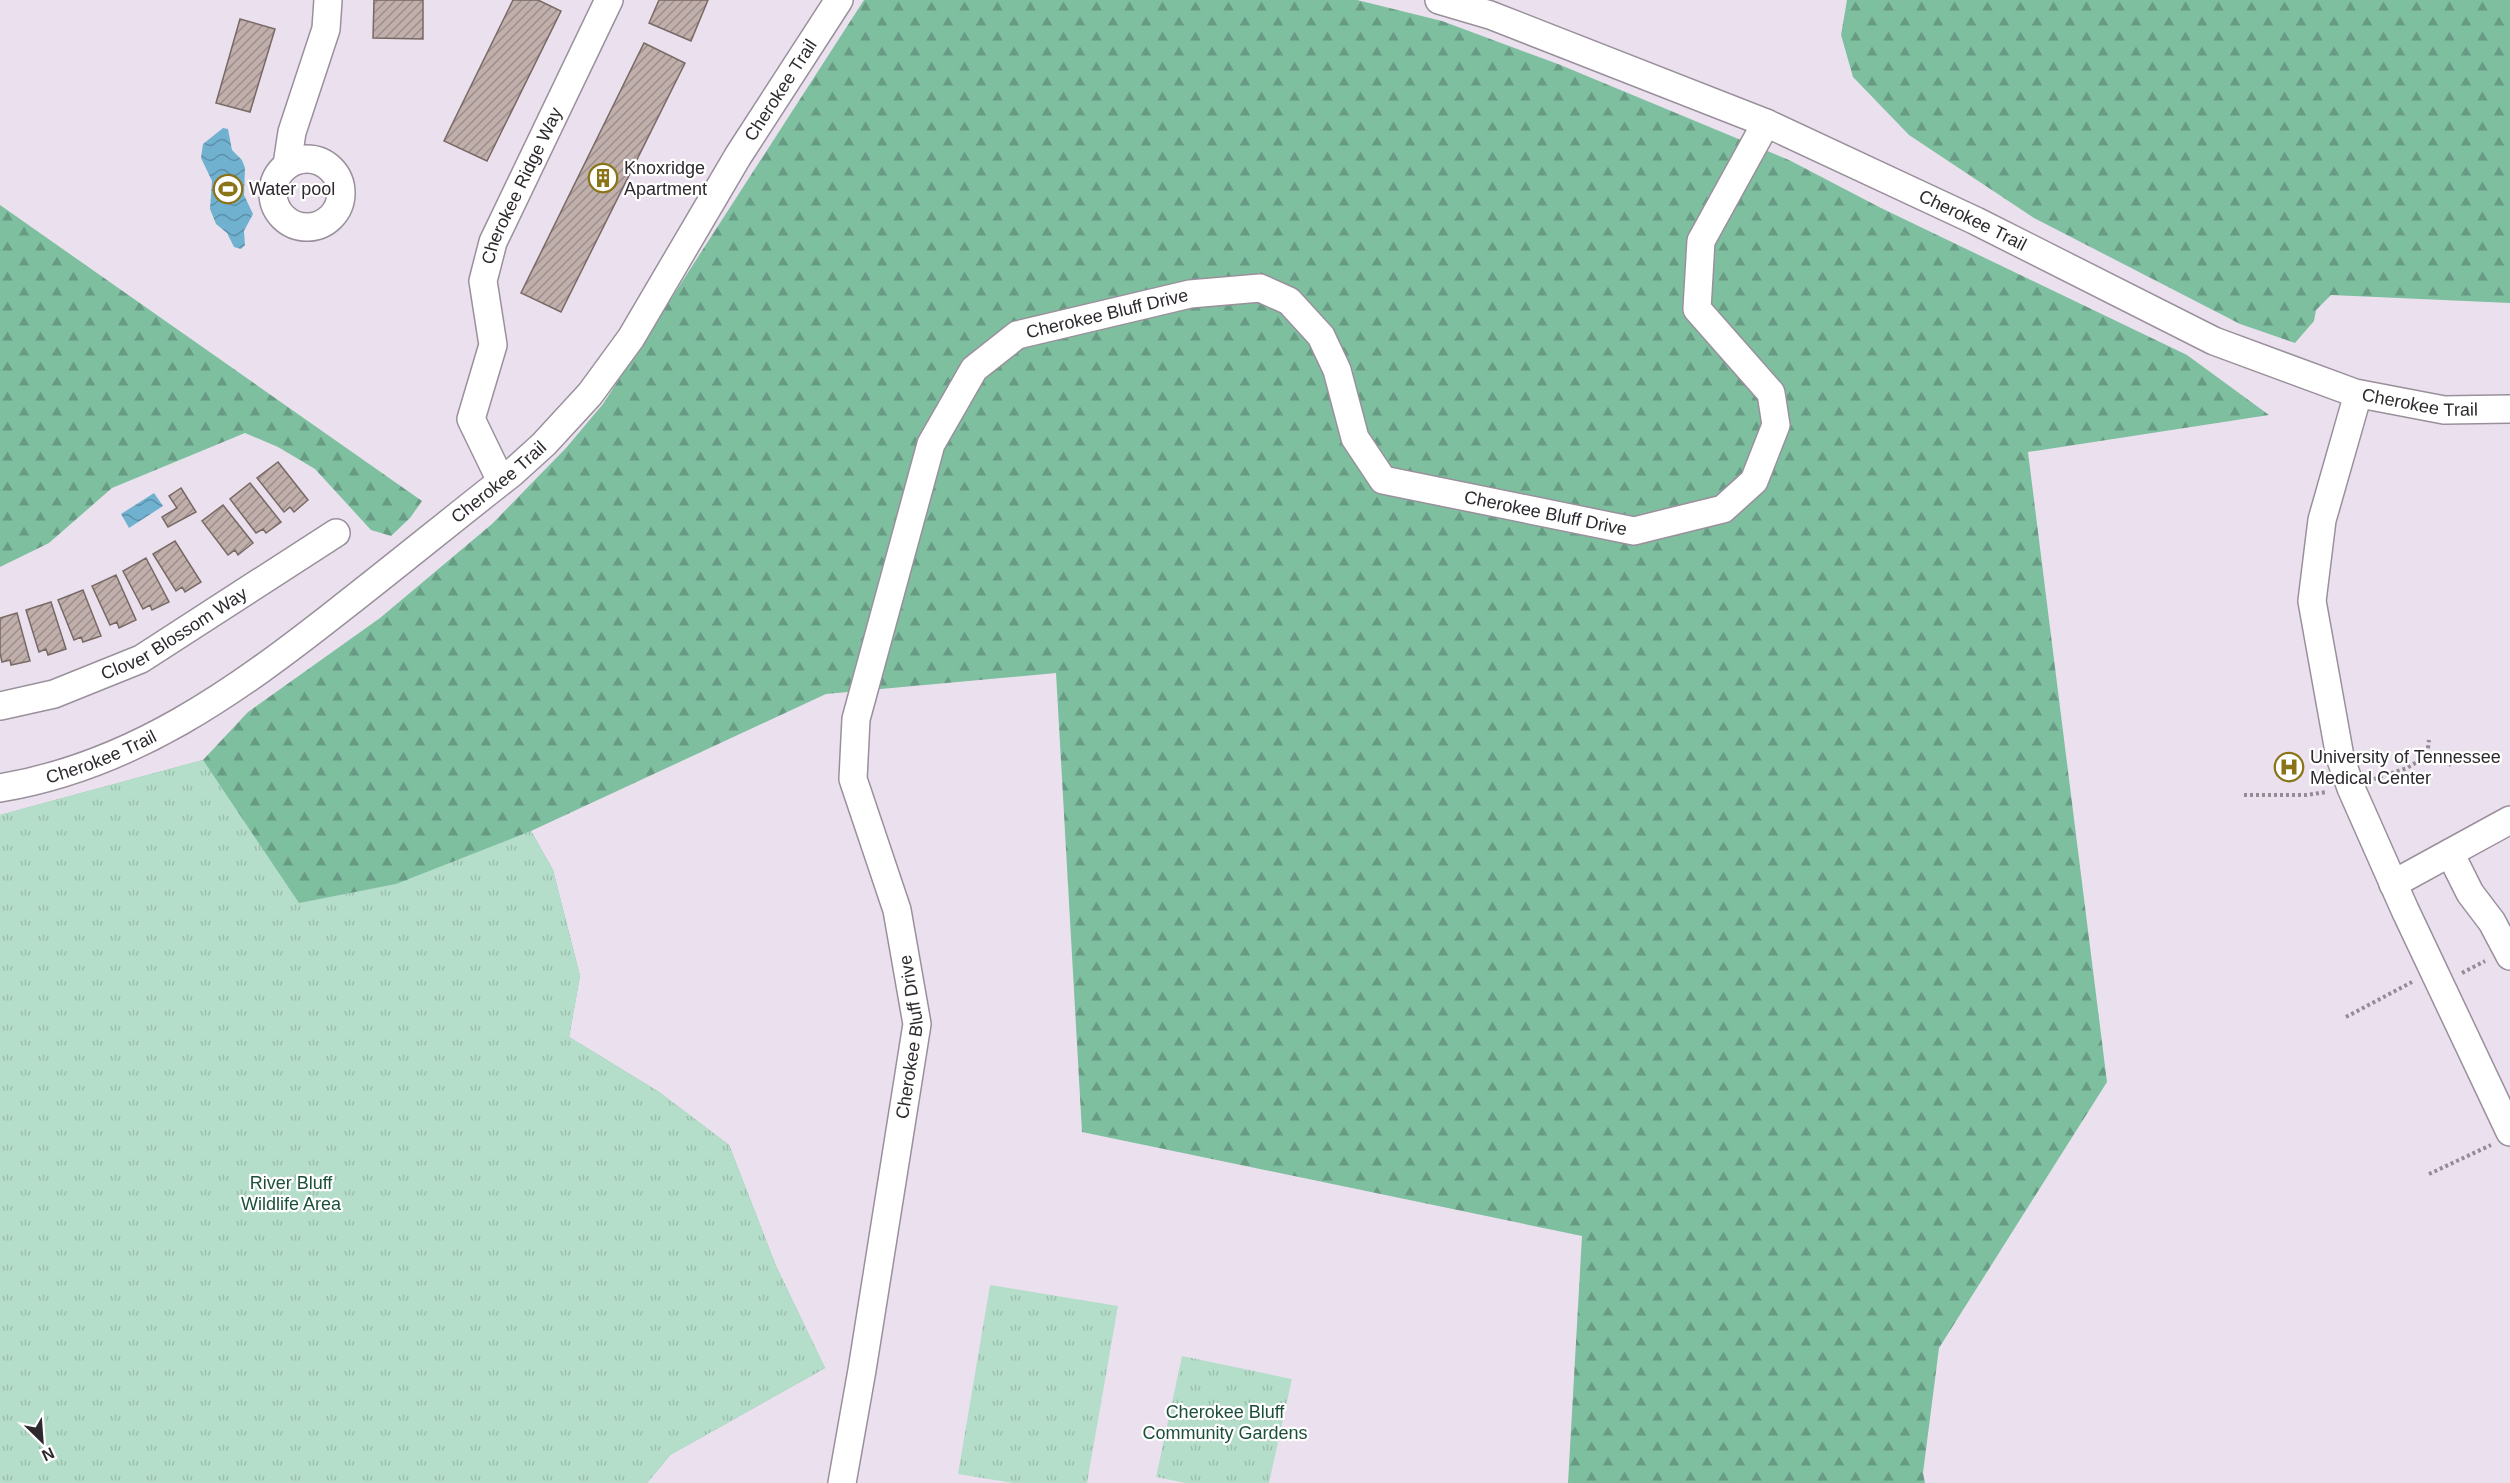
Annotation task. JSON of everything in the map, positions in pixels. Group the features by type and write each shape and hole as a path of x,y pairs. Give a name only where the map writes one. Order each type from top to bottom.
{"street":[{"path":"287,165 292,132 326,29 328,0"},
{"name":"Cherokee Ridge Way","path":"501,481 471,419 493,345 483,281 493,242 609,0"},
{"name":"Cherokee Trail","path":"0,787 60,775 114,755 150,740 200,711 282,655 501,481 544,444 590,393 631,338 738,156 839,0"},
{"name":"Cherokee Trail","path":"1438,0 1490,15 1766,123 1976,221 2214,341 2358,394 2444,410 2510,409"},
{"name":"Cherokee Bluff Drive","path":"842,1483 917,1024 897,910 853,779 856,719 931,444 974,369 1017,335 1190,294 1260,288 1289,301 1321,336 1337,370 1354,438 1383,480 1634,531 1723,509 1754,481 1776,425 1771,393 1697,309 1701,241 1766,123"},
{"path":"2358,394 2322,520 2312,601 2340,757 2351,788 2504,1137"},
{"name":"Clover Blossom Way","path":"0,706 54,694 141,659 336,533"},
{"path":"2393,884 2510,820"},
{"path":"2458,849 2483,881 2501,917 2510,957"}],"path":[{"path":"2427,756 2451,765"},
{"path":"2429,1174 2504,1137"}],"green space":[{"path":"864,0 1357,0 1442,21 1558,64 1789,160 1881,208 2187,355 2269,415 2028,452 2107,1082 1939,1348 1923,1473 1925,1483 1568,1483 1582,1236 1082,1132 1056,673 826,694 531,831 553,870 580,976 569,1037 659,1092 729,1145 776,1266 825,1368 670,1455 647,1483 0,1483 0,815 203,760 248,712 380,618 492,524 566,448 603,404"},
{"path":"1847,0 2510,0 2510,303 2331,295 2316,310 2314,321 2295,343 2240,324 2034,218 1909,135 1853,77 1841,35"},
{"path":"0,205 422,501 410,518 391,536 371,530 315,469 278,447 245,433 112,488 49,543 0,567"},
{"name":"River Bluff Wildlife Area","path":"203,760 299,903 396,884 531,831 553,870 580,976 569,1037 659,1092 729,1145 776,1266 825,1368 670,1455 647,1483 0,1483 0,815"},
{"path":"990,1285 1118,1306 1087,1483 1013,1483 958,1474"},
{"name":"Cherokee Bluff Community Gardens","path":"1182,1356 1292,1379 1269,1483 1186,1483 1156,1477"}],"water":[{"name":"Water pool","path":"223,128 228,129 232,150 242,160 245,168 244,195 253,214 244,231 245,245 241,249 234,247 227,233 216,224 210,209 212,181 201,158 203,144"},
{"path":"154,493 163,506 129,528 121,514"}],"building":[{"path":"374,0 423,0 423,39 373,38"},
{"path":"513,0 538,0 561,11 487,161 444,141"},
{"path":"659,0 708,0 691,41 649,23"},
{"path":"240,19 275,29 250,112 216,103"},
{"name":"Knoxridge Apartment","path":"644,43 685,63 561,312 521,293"},
{"path":"278,462 308,500 294,512 290,507 284,512 257,478"},
{"path":"250,483 281,522 266,533 263,529 256,533 230,499"},
{"path":"181,488 196,512 168,527 162,517 177,508 169,496"},
{"path":"223,505 253,543 238,555 235,550 228,555 202,521"},
{"path":"175,541 201,582 185,592 182,587 176,591 153,554"},
{"path":"146,558 169,602 152,610 150,605 143,609 123,571"},
{"path":"116,575 136,620 119,628 117,622 110,625 92,586"},
{"path":"83,590 101,636 83,642 81,637 74,640 58,600"},
{"path":"51,602 66,649 48,655 46,649 39,652 26,610"},
{"path":"17,613 30,661 11,665 10,660 2,662 0,618"}],"place":[{"name":"Knoxridge Apartment","path":"603,178"},
{"name":"Water pool","path":"228,189"},
{"name":"University of Tennessee Medical Center","path":"2289,767"}]}
